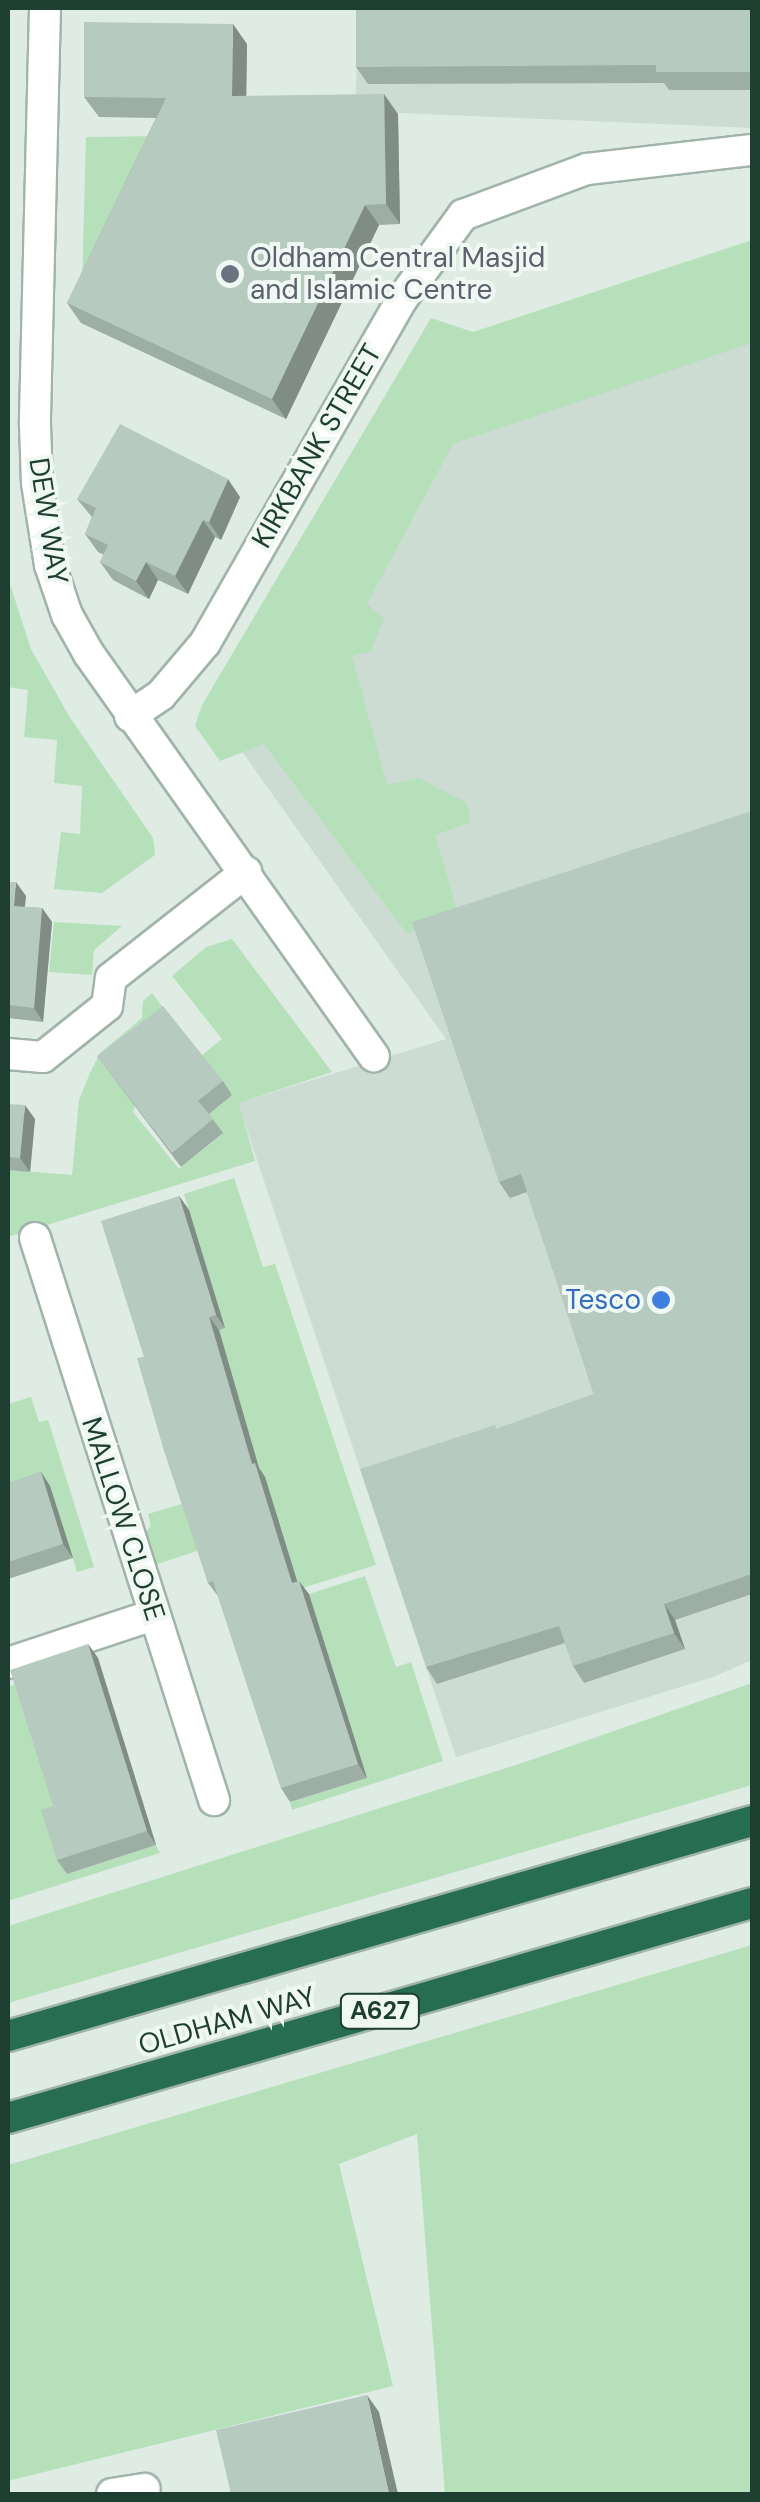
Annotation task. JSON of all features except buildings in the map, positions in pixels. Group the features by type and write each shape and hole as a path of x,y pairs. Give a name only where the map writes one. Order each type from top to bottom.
{"highway":[{"name":"OLDHAM WAY","path":"8,2036 752,1821"},
{"name":"OLDHAM WAY","path":"8,2118 752,1904"}],"street":[{"name":"DEW WAY","path":"45,8 22,424 37,482 50,565 67,615 130,716 246,872 374,1056"},
{"name":"KIRKBANK STREET","path":"130,716 161,695 206,643 402,298 463,215 588,169 752,150"},
{"path":"8,1054 43,1058 107,1006 111,978 246,872"},
{"name":"MALLOW CLOSE","path":"35,1238 214,1800"},
{"path":"8,1663 153,1616"},
{"path":"112,2494 145,2489"}],"shaded area":[{"path":"359,8 752,8 752,128 355,111"},
{"path":"752,264 752,1660 713,1677 456,1757 238,1103 446,1039 209,705 433,378"}],"green space":[{"path":"171,136 81,323 86,137"},
{"path":"752,240 752,343 453,444 367,604 384,618 371,651 352,656 387,785 419,778 467,803 471,822 435,835 458,913 407,934 264,744 220,761 195,726 202,705 431,318 473,332"},
{"path":"8,578 31,649 69,716 153,838 155,855 102,893 54,889 61,832 80,834 82,786 54,783 57,740 24,737 28,690 8,687"},
{"path":"54,922 122,926 94,950 92,975 49,972"},
{"path":"232,939 332,1072 239,1103 255,1161 8,1237 8,1170 72,1175 79,1100 90,1073 100,1053 142,1018 143,1001 152,993 172,1020 133,1112 179,1169 222,1134 208,1114 201,1056 222,1039 172,976 206,947"},
{"path":"234,1178 263,1267 275,1264 376,1565 264,1600 229,1488 251,1440 223,1349 153,1351 225,1328 184,1194"},
{"path":"31,1397 39,1422 48,1420 94,1567 77,1572 50,1486 8,1500 8,1404"},
{"path":"188,1502 203,1549 151,1566 142,1536 151,1526 148,1514"},
{"path":"365,1576 396,1667 411,1662 443,1761 292,1810 290,1802 367,1778 309,1594"},
{"path":"19,1683 48,1774 67,1874 156,1845 160,1853 8,1901 8,1687"},
{"path":"752,1683 752,1785 8,2003 8,1926 522,1763"},
{"path":"752,1945 752,2494 445,2494 417,2134 339,2164 393,2386 8,2481 8,2165"}],"place":[{"name":"Oldham Central Masjid and Islamic Centre","path":"230,274"},
{"name":"Tesco","path":"661,1300"}]}
